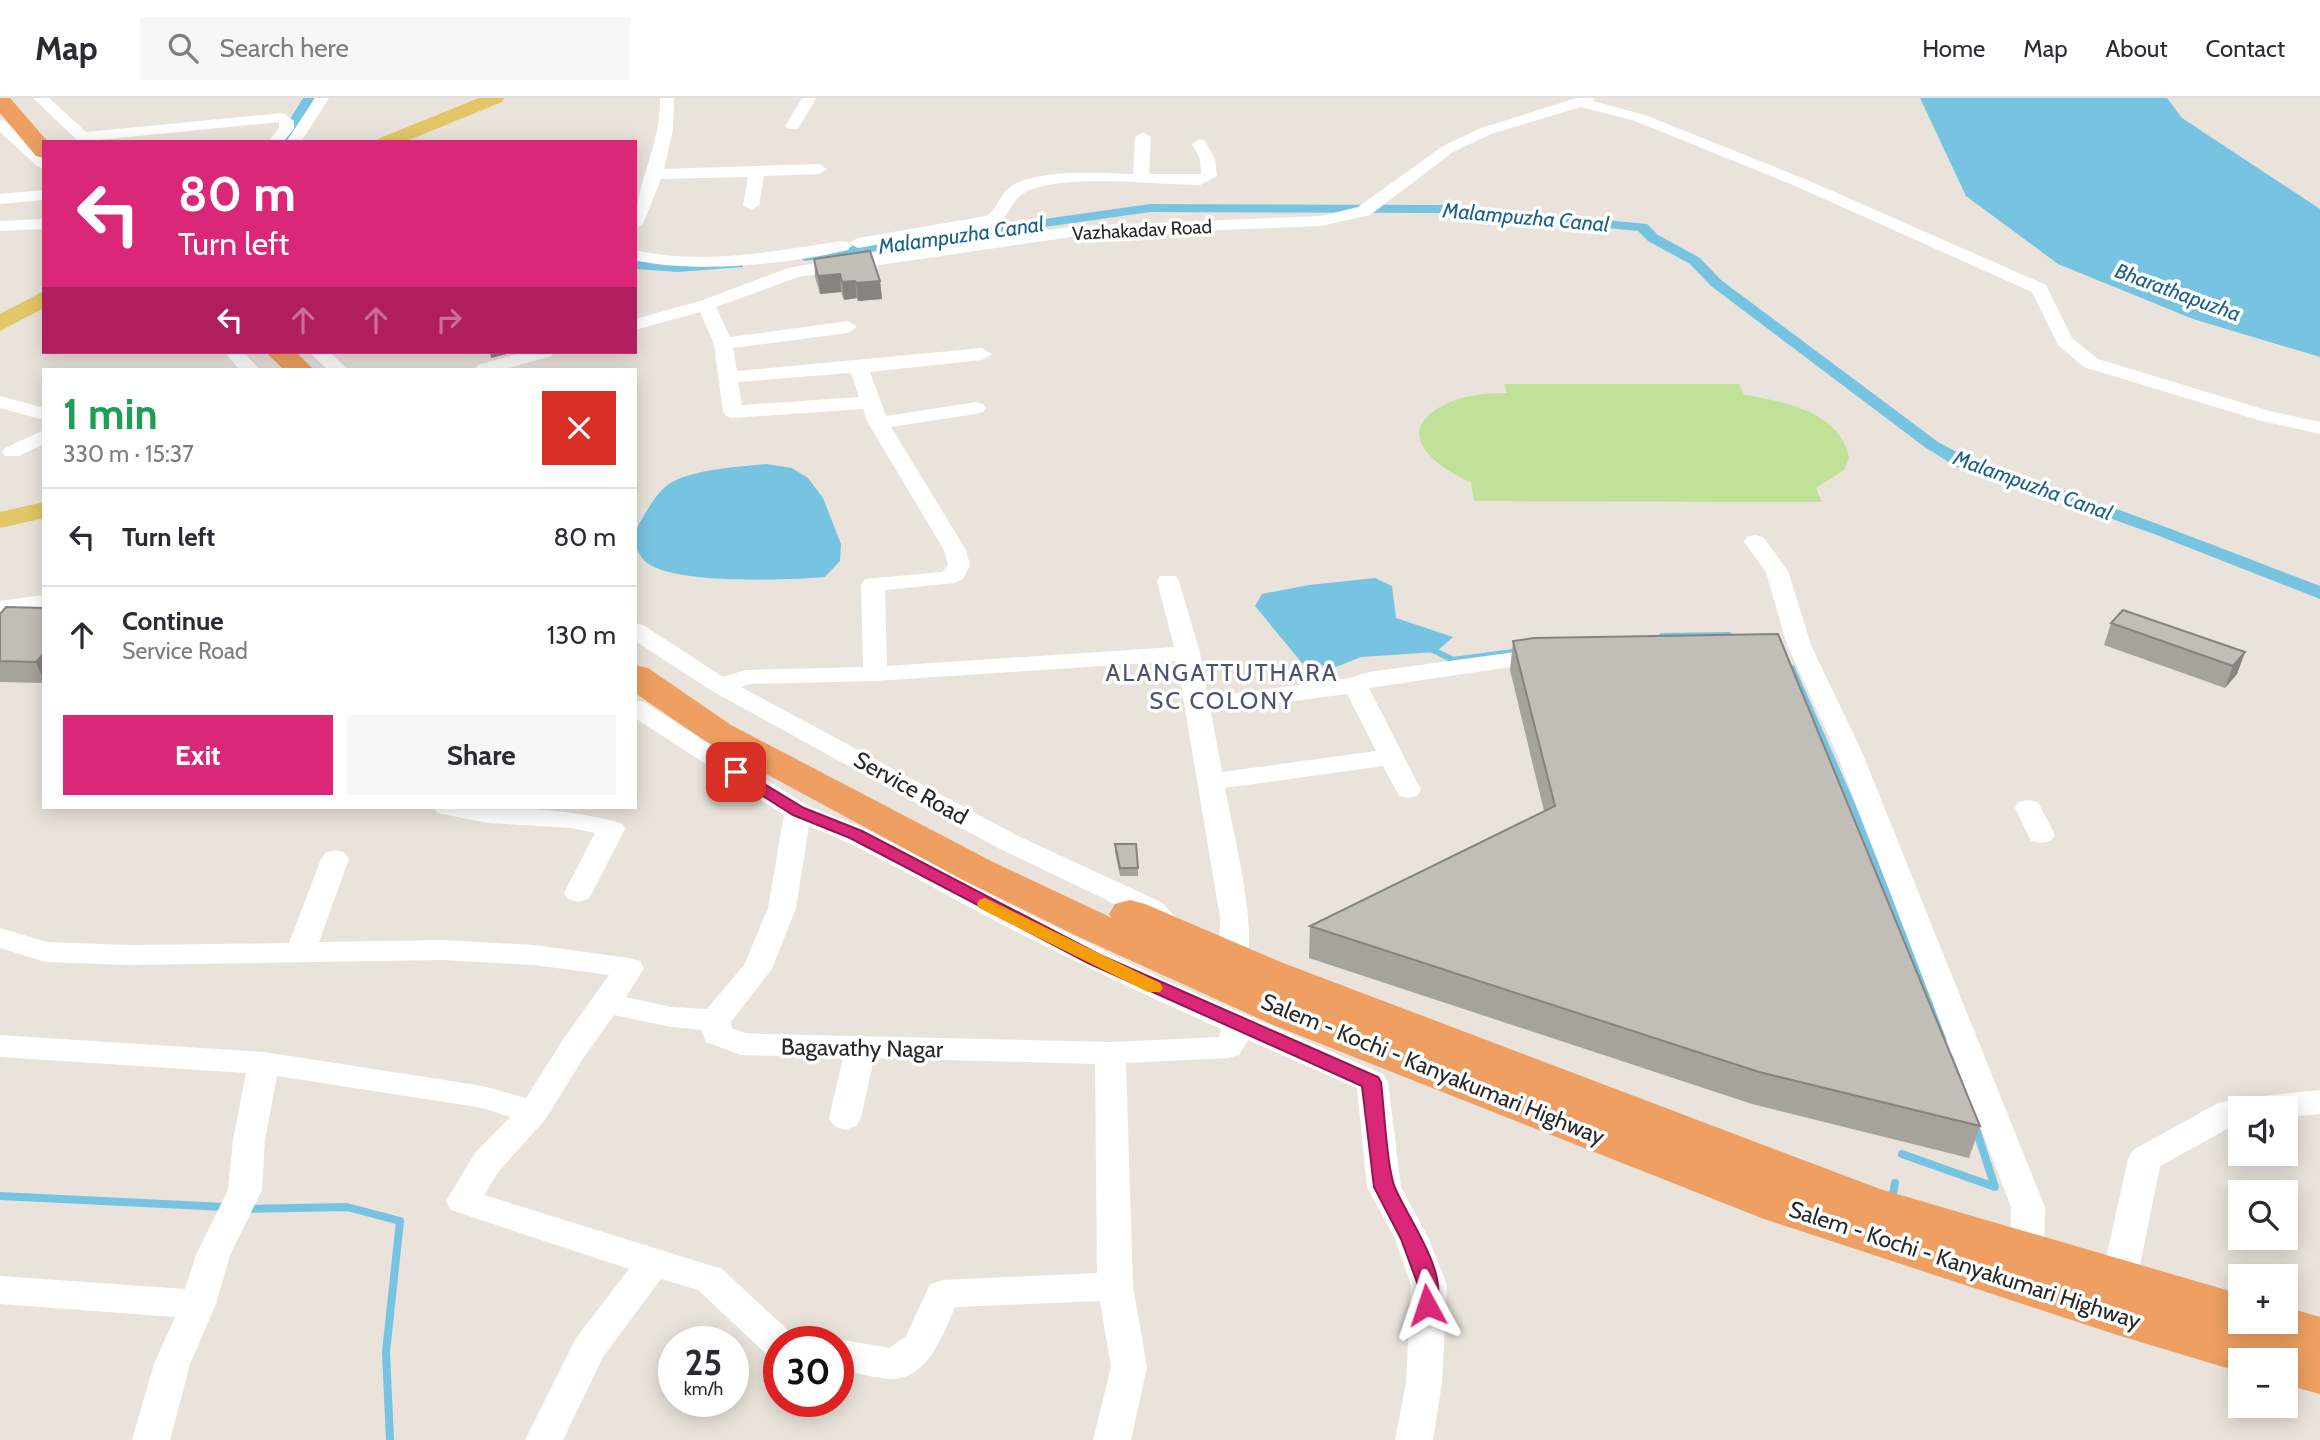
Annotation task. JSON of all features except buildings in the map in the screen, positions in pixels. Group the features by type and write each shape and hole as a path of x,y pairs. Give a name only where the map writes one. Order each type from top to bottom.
{"highway":[{"path":"13,98 57,140"},
{"path":"0,100 42,149"},
{"path":"259,354 274,368"},
{"path":"283,354 298,368"},
{"name":"Salem - Kochi - Kanyakumari Highway","path":"637,652 734,719 1074,890 1234,959 1855,1199 2027,1254 2116,1296 2244,1348"},
{"name":"Salem - Kochi - Kanyakumari Highway","path":"637,677 718,733 980,872 1094,927 1289,1014 1782,1206 2116,1296 2228,1313"},
{"path":"980,872 1000,912"},
{"path":"2298,1332 2320,1338"},
{"path":"2298,1366 2320,1372"}],"main road":[{"path":"392,140 495,98"},
{"path":"0,324 42,299"},
{"path":"0,520 42,510"}],"street":[{"path":"40,98 85,139 311,115"},
{"path":"294,140 322,98"},
{"path":"637,219 670,120 667,98"},
{"path":"793,126 809,98"},
{"path":"1584,100 1640,118 1799,182 2040,289 2066,345 2073,354 2091,363 2265,416 2320,428"},
{"name":"Vazhakadav Road","path":"637,324 706,305 794,272 860,252 1078,231 1321,221 1347,217 1369,207 1457,145 1486,131 1584,100"},
{"path":"277,140 286,129 287,121 283,117"},
{"path":"0,124 42,162"},
{"path":"1141,179 1143,137"},
{"path":"637,255 655,259 705,260 860,252 999,217 1008,198 1018,188 1038,183 1192,180 1209,176 1209,161 1200,144"},
{"path":"654,174 819,169"},
{"path":"751,205 757,172"},
{"path":"0,199 42,195"},
{"path":"0,226 42,224"},
{"path":"706,305 723,344 733,412 871,402"},
{"path":"723,344 848,327"},
{"path":"235,354 248,368"},
{"path":"320,354 337,368"},
{"path":"488,368 537,354"},
{"path":"727,377 982,354"},
{"path":"859,367 878,423 955,550 959,565 955,574 947,578 873,584 875,674"},
{"path":"0,402 42,413"},
{"path":"878,423 976,408"},
{"path":"12,452 42,437"},
{"path":"1755,542 1777,571 1785,645 1849,752 2028,1207 2027,1254"},
{"path":"1168,581 1188,653 1234,917 1234,959"},
{"path":"4,608 42,601"},
{"name":"Service Road","path":"637,631 721,686 1008,842 1151,909 1188,939"},
{"path":"1196,706 1355,685 1369,679 1565,652"},
{"path":"721,686 745,677 875,674 1188,653"},
{"path":"1355,685 1408,790"},
{"path":"637,708 798,812 856,835 1000,912 1143,983 1371,1082 1384,1187 1412,1239 1429,1285 1424,1383 1414,1440"},
{"path":"1210,782 1391,757"},
{"path":"2028,808 2041,835"},
{"path":"456,809 491,817 592,814 611,829 578,893"},
{"path":"607,1003 671,1017 715,1020 757,970 782,908 798,812"},
{"path":"856,835 926,844"},
{"path":"301,950 335,859"},
{"path":"0,938 46,952 129,955 301,950 442,950 508,954 629,968 573,1049 534,1112 487,1162 463,1201 710,1279 763,1329"},
{"name":"Bagavathy Nagar","path":"715,1020 717,1034 741,1044 1111,1053 1228,1047 1236,1035 1237,1025"},
{"path":"0,1046 264,1063 483,1097 534,1112"},
{"path":"845,1118 861,1049"},
{"path":"1111,1053 1115,1286 1129,1367 1112,1440"},
{"path":"150,1440 172,1364 198,1304 213,1255 238,1204 264,1063"},
{"path":"2298,1104 2320,1102"},
{"path":"2116,1296 2145,1159 2228,1112"},
{"path":"544,1440 589,1348 653,1263"},
{"path":"854,1357 894,1364 920,1346 943,1294 1115,1286"},
{"path":"0,1290 198,1304"}],"green space":[{"path":"1504,384 1739,384 1744,395 1792,405 1823,419 1844,442 1849,458 1844,470 1816,488 1822,502 1474,501 1471,482 1439,464 1422,445 1419,435 1421,425 1438,408 1457,399 1507,393"}],"water":[{"name":"Bharathapuzha","path":"1920,98 2167,98 2182,118 2320,209 2320,357 2193,319 2058,264 1966,196"},
{"path":"766,464 792,468 808,478 823,498 841,544 840,561 825,577 760,580 705,578 660,569 646,562 637,547 637,529 656,497 672,482 712,470"},
{"path":"1375,578 1392,586 1396,618 1453,637 1436,652 1361,657 1336,667 1302,663 1255,606 1262,594 1309,585"}],"waterway":[{"name":"Malampuzha Canal","path":"283,140 309,98"},
{"name":"Malampuzha Canal","path":"805,257 1150,208 1447,209 1642,227 1653,238 1695,261 1716,283 1932,445 1963,463 2035,485 2160,530 2320,593"},
{"name":"Malampuzha Canal","path":"637,265 678,268 738,264"},
{"path":"1662,636 1729,635"},
{"path":"1429,648 1453,660 1520,651"},
{"path":"1792,668 1851,802 1921,977"},
{"path":"1921,975 1945,1036"},
{"path":"1955,1059 1965,1092"},
{"path":"1902,1154 1995,1187 1975,1126"},
{"path":"1893,1194 1895,1183"},
{"path":"0,1196 225,1207"},
{"path":"246,1209 347,1207 400,1221 386,1352 390,1440"}],"slow traffic":[{"path":"985,904 1154,988"}],"district":[{"name":"ALANGATTUTHARA SC COLONY","path":"1222,686"}],"route":[{"path":"736,772 798,812 856,835 1094,959 1237,1025 1371,1082 1384,1187 1412,1239 1429,1285 1427,1305"}]}
